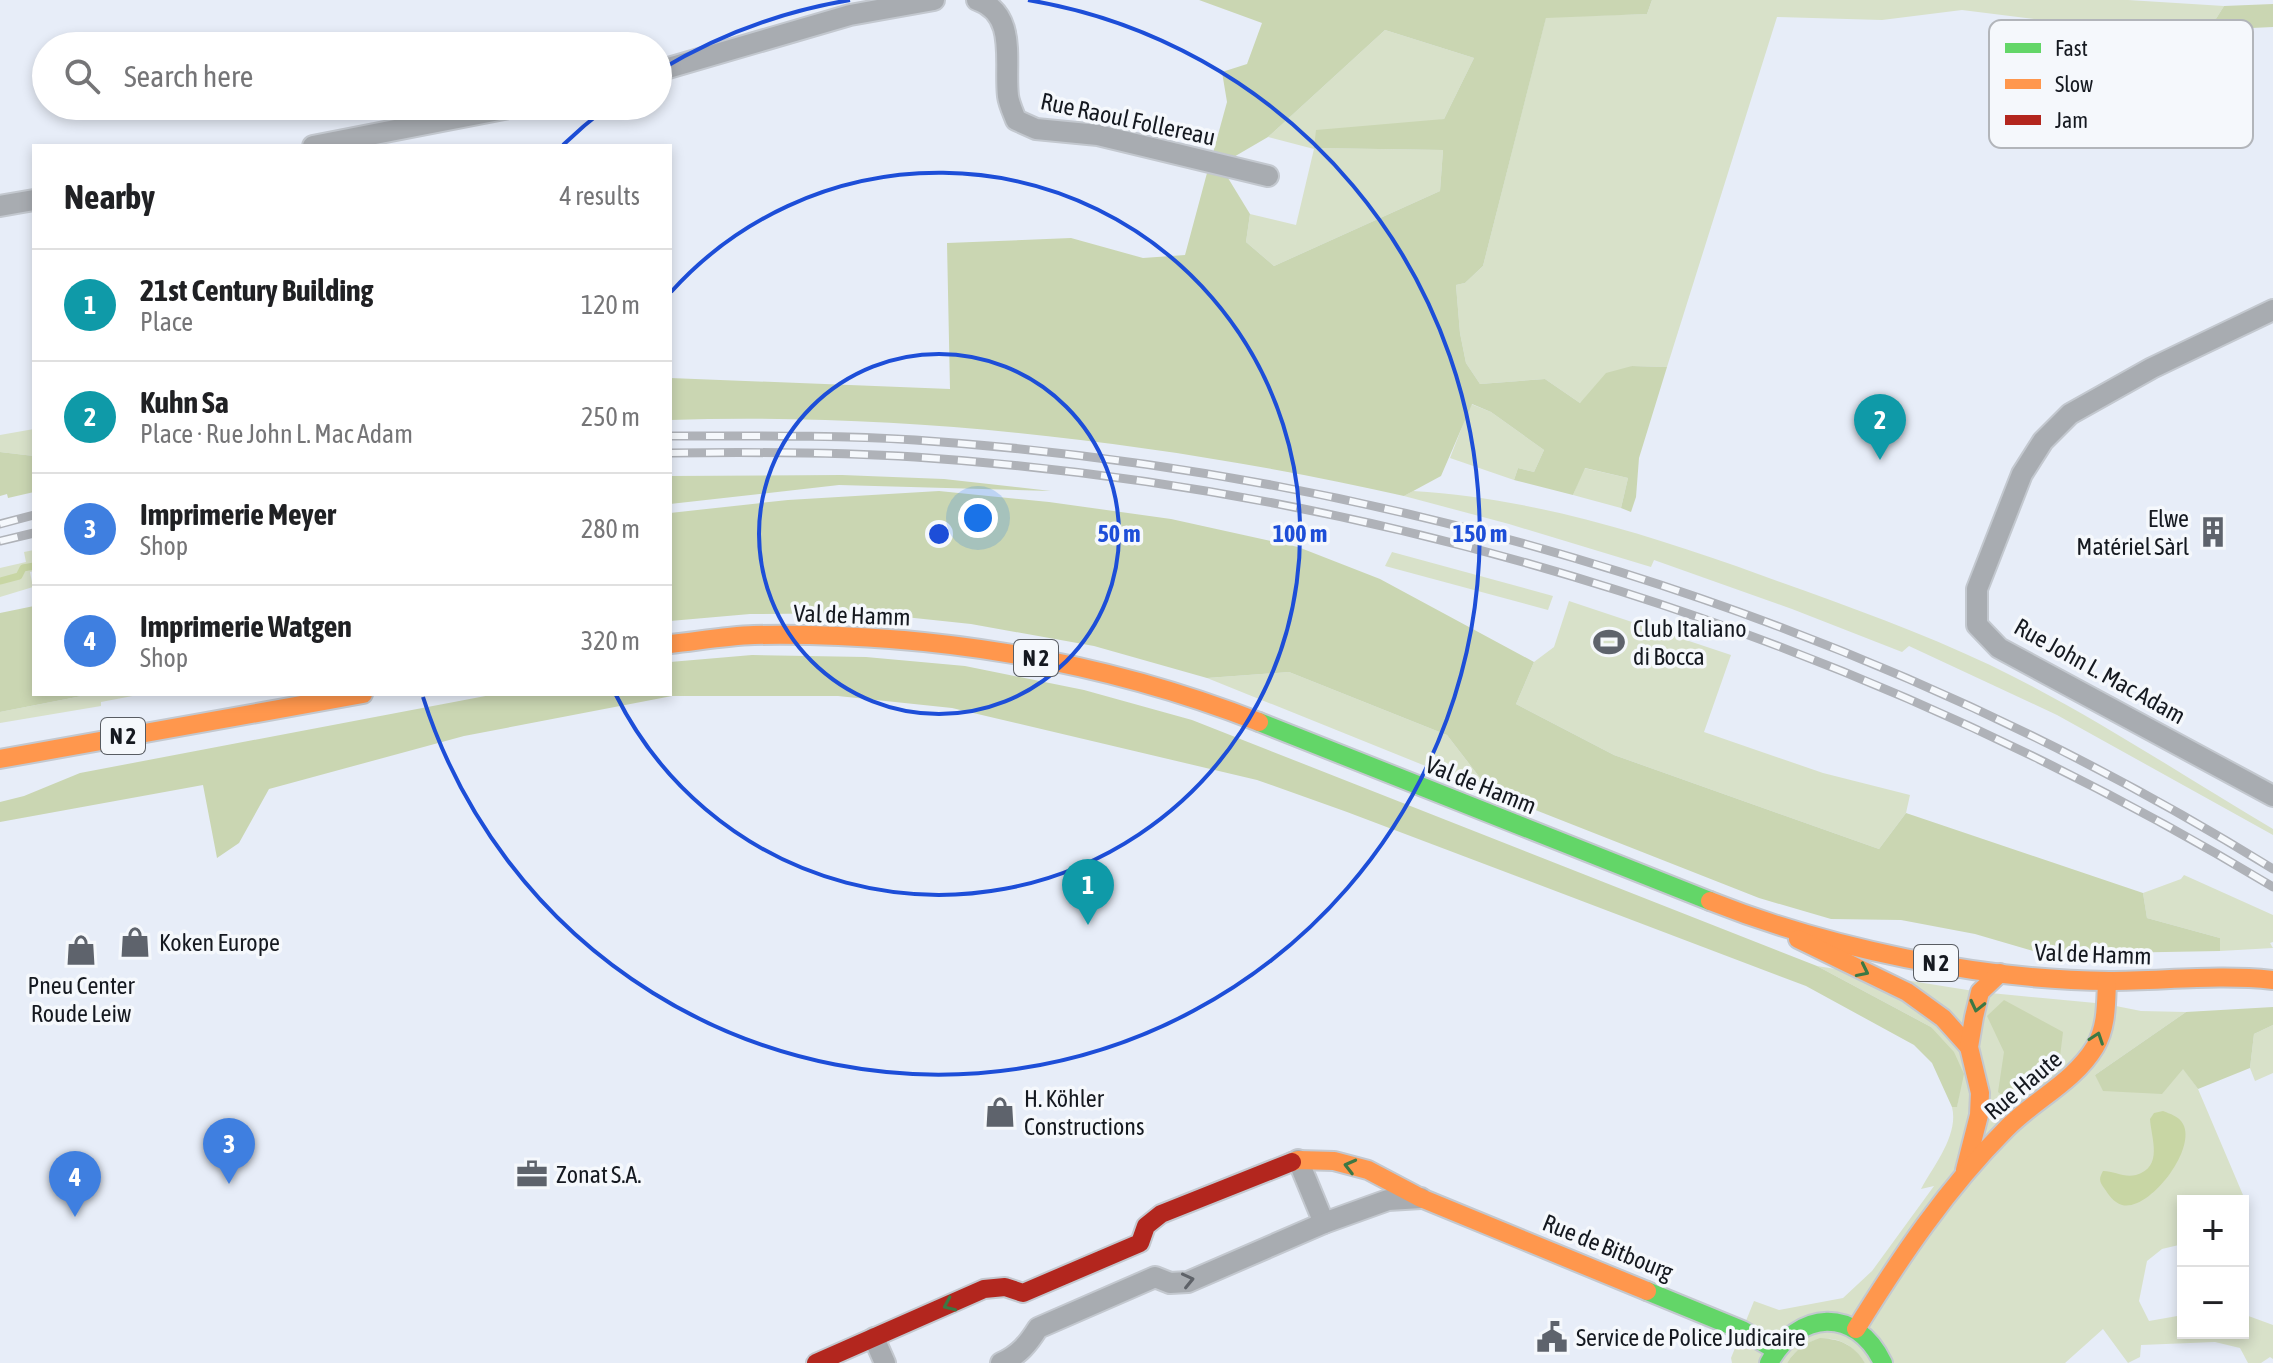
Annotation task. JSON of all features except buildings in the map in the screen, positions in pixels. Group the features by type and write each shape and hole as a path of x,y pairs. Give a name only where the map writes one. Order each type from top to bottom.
{"main road":[{"name":"Val de Hamm","path":"672,644 752,635 867,637 969,646 1089,668 1201,699 1768,924 1923,961 2000,973 2107,981 2244,977 2273,980"},
{"name":"N 2","path":"0,759 352,696"},
{"name":"Rue Haute","path":"1768,924 1907,992 1943,1018 1969,1047"},
{"name":"Rue Haute","path":"1965,1171 1979,1115 1980,1093 1969,1047 1980,992 2000,973"},
{"name":"Rue Haute","path":"1856,1329 1965,1171 2018,1116 2083,1066 2098,1043 2107,981"},
{"name":"Rue de Bitbourg","path":"816,1363 984,1289 1005,1287 1023,1293 1140,1243 1146,1226 1161,1214 1298,1160 1334,1161 1368,1170 1421,1198 1742,1330 1771,1356"},
{"path":"1771,1356 1790,1332 1811,1322 1834,1321 1856,1329 1871,1342 1883,1363"}],"street":[{"path":"672,67 850,15 934,0"},
{"name":"Rue Raoul Follereau","path":"977,0 999,16 1008,38 1008,96 1016,120 1036,129 1098,135 1268,176"},
{"path":"323,144 447,120"},
{"path":"0,206 32,200"},
{"name":"Rue John L. Mac Adam","path":"2273,310 2152,368 2070,414 2043,441 2022,474 1977,589 1977,625 1999,648 2273,796"},
{"path":"1298,1160 1324,1223"},
{"name":"Rue de Bitbourg","path":"1001,1363 1015,1357 1038,1328 1155,1277 1170,1283 1188,1282 1324,1223 1388,1200 1421,1198"},
{"path":"1140,1243 1155,1277"},
{"path":"1079,1269 1095,1303"},
{"path":"1023,1293 1038,1328"},
{"path":"874,1338 885,1363"}],"shaded area":[{"path":"1199,0 1652,0 1647,14 1546,18 1483,266 1465,283 1456,285 1466,363 1480,384 1545,379 1580,403 1606,373 1632,366 1667,367 1639,458 1636,497 1631,512 1621,508 1628,478 1585,468 1573,495 1514,480 1518,468 1534,472 1544,450 1491,412 1472,404 1441,476 1404,496 1224,461 1039,435 853,421 672,420 672,378 950,389 947,243 1071,238 1143,258 1185,255 1207,173 1228,178 1250,214 1246,242 1274,266 1440,191 1443,150 1314,148 1316,130 1444,119 1474,58 1385,30 1268,137 1232,158 1213,153 1227,102 1222,72 1247,64 1262,23"},
{"path":"1652,0 2128,0 2224,6 2215,20 2041,20 1962,10 1882,20 1777,17 1667,367 1632,366 1580,403 1545,379 1480,384 1466,363 1456,285 1465,283 1483,266 1546,17 1647,14"},
{"path":"2273,4 2273,27 2253,28 2253,20 2215,20 2224,6"},
{"path":"1385,30 1474,58 1444,119 1315,148 1443,150 1440,191 1274,266 1246,242 1250,214 1296,225 1314,149 1268,137"},
{"path":"1471,404 1491,412 1544,450 1534,472 1518,468 1514,480 1450,458"},
{"path":"32,429 32,456 0,452 0,435"},
{"path":"0,452 32,456 32,492 8,498 7,494 0,496"},
{"path":"1584,468 1628,478 1621,508 1573,495"},
{"path":"842,475 944,479 1051,491 839,485 672,504 672,476"},
{"path":"939,491 1171,519 1298,547 1380,579 1534,662 1516,704 1614,755 1879,849 1906,813 2143,893 2147,918 2220,938 2220,951 2037,952 1975,934 1901,920 1831,919 1759,898 1510,800 1484,783 1447,735 1289,672 1207,678 1094,646 971,624 867,613 750,614 672,621 672,513 788,500"},
{"path":"1413,491 1496,500 1617,528 1736,566 1896,625 1990,665 2062,703 2273,829 2273,835 2057,715 1909,646 1902,652 1654,560 1651,567 1404,496"},
{"path":"32,550 32,587 0,597 0,568 26,562 24,552"},
{"path":"1392,552 1553,596 1548,610 1385,566"},
{"path":"1569,601 1731,655 1704,732 1823,773 1910,795 1906,813 1879,849 1614,755 1516,704 1534,662 1554,647"},
{"path":"32,606 32,696 82,696 0,712 0,613"},
{"path":"752,655 866,657 965,666 1084,690 1192,720 1817,966 1931,1027 1954,1052 1964,1074 1957,1107 1952,1107 1932,1063 1914,1045 1806,986 1257,780 952,708 838,696 672,696 672,662"},
{"path":"1289,672 1447,735 1484,783 1510,800 1207,678"},
{"path":"82,696 132,696 101,702 101,706 0,723 0,712"},
{"path":"485,696 672,696 464,736 269,789 239,843 217,858 203,785 0,822 0,802 24,796 80,773"},
{"path":"2184,875 2273,915 2273,942 2270,943 2273,948 2220,951 2220,938 2147,918 2143,893 2181,879"},
{"path":"1817,966 1980,992 2106,1004 2141,1011 2186,1012 2095,1075 2183,1068 2198,1089 2243,1195 2177,1195 2177,1245 2162,1249 2147,1261 2139,1301 2149,1321 2177,1316 2177,1339 2249,1339 2249,1316 2273,1325 2273,1359 2270,1357 2261,1363 2248,1363 2240,1348 2215,1342 2141,1345 2140,1357 2128,1363 2103,1329 2065,1363 1865,1363 1847,1345 1826,1339 1805,1345 1787,1363 1732,1363 1731,1358 1754,1301 1779,1310 1843,1298 1872,1271 1934,1186 1921,1189 1949,1139 1952,1107 1957,1106 1963,1074 1931,1027"},
{"path":"2004,1000 2063,1032 2059,1065 2012,1103 1998,1092 2004,1052 1987,1016"},
{"path":"2273,1007 2273,1025 2254,1034 2250,1068 2198,1089 2183,1069 2162,1094 2103,1091 2095,1075 2186,1012"},
{"path":"2273,1025 2273,1073 2255,1081 2250,1068 2254,1034"},
{"path":"2163,1111 2177,1117 2183,1124 2186,1135 2177,1162 2157,1189 2145,1199 2133,1205 2119,1204 2102,1186 2102,1173 2136,1175 2150,1166 2154,1151 2150,1119 2154,1113"},
{"path":"1820,1338 1846,1344 1865,1363 1787,1363 1801,1347"}],"waterway":[{"path":"0,581 19,576 23,568 32,566"}],"railway":[{"path":"672,436 885,438 1094,457 1271,485 1447,523 1620,572 1790,631 1956,700 2117,780 2273,869"},
{"path":"672,453 885,455 1094,474 1272,503 1447,542 1620,591 1789,650 1955,720 2116,799 2273,887"},
{"path":"0,524 32,516"},
{"path":"0,541 32,533"}],"traffic: fast":[{"path":"1259,722 1710,901"},
{"path":"1647,1291 1742,1330 1774,1349"},
{"path":"1769,1363 1781,1345 1795,1333 1827,1322 1843,1324 1858,1332 1872,1344 1883,1363"}],"traffic: slow":[{"path":"672,644 754,635 819,635 947,645 1011,654 1137,681 1259,722"},
{"path":"0,759 352,696"},
{"path":"1710,901 1854,947 1958,968 2009,975 2109,981 2273,980"},
{"path":"1798,939 1907,992 1943,1018 1969,1047"},
{"path":"1965,1170 1979,1115 1980,1093 1969,1047 1974,1017 1980,992 2000,973"},
{"path":"1856,1329 1907,1250 1964,1175 2017,1119 2065,1081 2095,1047 2105,1015 2107,981"},
{"path":"1292,1162 1334,1161 1368,1170 1421,1198 1647,1291"}],"traffic: jam":[{"path":"816,1363 984,1289 1005,1287 1023,1293 1140,1243 1146,1226 1161,1214 1292,1162"}],"place":[{"name":"Kuhn Sa","path":"1880,460"},
{"name":"Elwe Matériel Sàrl","path":"2213,532"},
{"name":"Club Italiano di Bocca","path":"1609,642"},
{"name":"21st Century Building","path":"1088,925"},
{"name":"Koken Europe","path":"135,942"},
{"name":"Pneu Center Roude Leiw","path":"81,950"},
{"name":"H. Köhler Constructions","path":"1000,1112"},
{"name":"Zonat S.A.","path":"532,1174"},
{"name":"Imprimerie Meyer","path":"229,1184"},
{"name":"Imprimerie Watgen","path":"75,1217"},
{"name":"Service de Police Judicaire","path":"1552,1337"}]}
